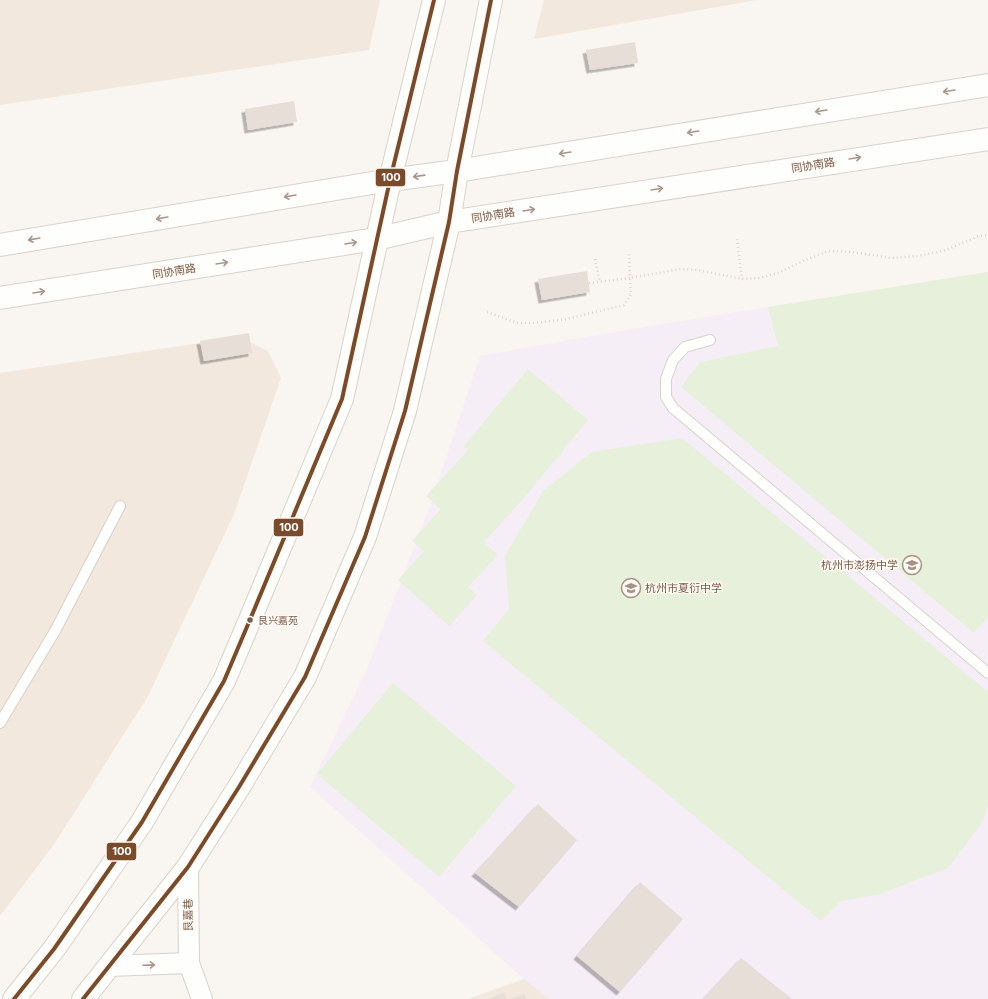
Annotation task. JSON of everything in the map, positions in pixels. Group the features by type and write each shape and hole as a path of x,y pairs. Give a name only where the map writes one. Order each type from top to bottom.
{"main road":[{"path":"14,999 54,949 142,822 224,681 342,399 376,239 434,0"},
{"path":"83,999 188,866 239,786 305,677 364,537 406,411 449,222 457,171 491,0"},
{"path":"0,245 390,180 457,171 988,85"},
{"name":"同协南路","path":"0,298 376,239 449,222 988,138"}],"street":[{"name":"艮嘉巷","path":"188,866 189,963 202,999"},
{"path":"110,966 189,963"}],"lane":[{"path":"710,340 685,347 673,360 666,379 666,397 673,408 988,673"},
{"path":"0,723 56,631 120,506"}],"path":[{"path":"589,283 630,278 681,269 698,270 742,279 759,278 778,273 805,260 829,252 852,252 892,258 917,256 943,251 979,236 988,235"},
{"path":"737,239 742,279"},
{"path":"487,312 518,323 534,323 567,319 624,305 631,294 629,254"},
{"path":"595,259 600,282"}],"shaded area":[{"path":"0,0 380,0 369,50 0,105"},
{"path":"544,0 757,0 534,39"},
{"name":"杭州市夏衍中学","path":"988,272 988,999 550,999 524,979 310,787 366,671 430,506 480,356 649,326"},
{"path":"240,337 268,351 281,378 234,514 148,696 55,843 0,916 0,373"},
{"path":"524,979 550,999 468,999"}],"green space":[{"name":"杭州市澎扬中学","path":"988,272 988,617 974,633 681,387 700,362 778,346 768,307"},
{"path":"528,369 588,420 524,498 484,542 498,555 468,587 477,595 449,626 398,580 424,551 412,541 441,509 426,496 469,449 463,447"},
{"path":"682,438 988,692 988,805 982,823 948,868 880,894 841,901 821,921 483,641 509,609 505,556 543,491 592,452"},
{"path":"393,683 516,786 439,877 317,774"}],"building":[{"path":"635,42 638,63 590,70 586,50"},
{"path":"294,101 297,122 248,130 245,109"},
{"path":"587,271 590,292 542,300 538,279"},
{"path":"249,333 252,353 204,361 200,341"},
{"path":"538,804 577,840 519,907 475,873"},
{"path":"640,882 683,919 620,992 577,956"},
{"path":"741,958 792,999 703,999"},
{"path":"504,993 507,999 488,999"},
{"path":"524,994 526,999 510,999"}],"transit line":[{"name":"100","path":"14,999 54,949 142,822 224,681 249,622 342,399 390,180 434,0"},
{"name":"100","path":"83,999 188,867 239,787 305,677 365,537 405,411 449,222 457,171 491,0"}],"place":[{"name":"杭州市澎扬中学","path":"912,565"},
{"name":"杭州市夏衍中学","path":"631,588"},
{"name":"艮兴嘉苑","path":"250,620"}]}
